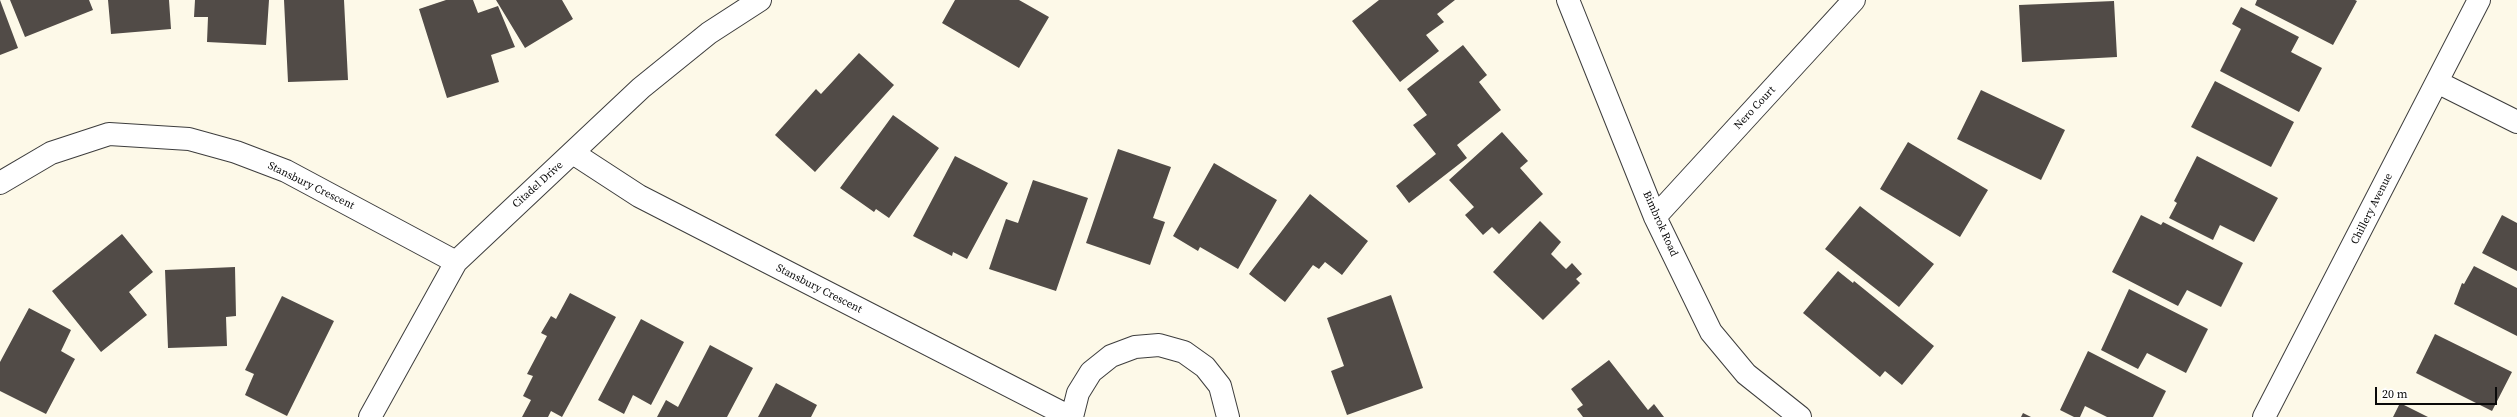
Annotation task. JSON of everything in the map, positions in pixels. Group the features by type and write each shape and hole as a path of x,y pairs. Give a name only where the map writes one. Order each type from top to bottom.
{"street":[{"name":"Citadel Drive","path":"370,417 456,262 666,68 709,33 760,0"},
{"name":"Bimbrok Road","path":"1568,0 1655,217 1711,332 1746,374 1800,417"},
{"name":"Nero Court","path":"1655,217 1854,0"},
{"name":"Chillery Avenue","path":"2264,417 2479,0"},
{"path":"2437,82 2517,122"},
{"name":"Stansbury Crescent","path":"0,183 51,153 109,134 189,139 236,152 286,171 456,262"},
{"name":"Stansbury Crescent","path":"573,153 639,196 1071,417 1078,393 1091,372 1111,356 1135,347 1159,345 1184,352 1205,367 1220,386 1228,417"}],"building":[{"path":"0,0 18,48 0,55"},
{"path":"10,0 89,0 93,10 25,37"},
{"path":"108,0 169,0 171,29 111,34"},
{"path":"195,0 269,0 266,45 207,42 208,17 194,17"},
{"path":"284,0 344,0 348,80 288,82"},
{"path":"446,0 473,0 478,13 498,6 515,47 491,55 499,82 447,98 419,9"},
{"path":"496,0 562,0 573,19 525,48"},
{"path":"955,0 1019,0 1049,17 1019,68 942,23"},
{"path":"1379,0 1455,0 1437,14 1444,22 1426,35 1439,51 1400,82 1352,21"},
{"path":"2257,0 2357,1 2333,45 2255,5"},
{"path":"2114,1 2117,57 2022,62 2019,5"},
{"path":"2241,7 2299,37 2291,52 2322,68 2299,112 2220,71 2241,29 2232,24"},
{"path":"1463,45 1487,75 1479,82 1501,110 1457,145 1467,158 1409,203 1396,186 1436,154 1413,125 1427,115 1407,89"},
{"path":"859,53 894,85 815,172 775,135 816,89 821,94"},
{"path":"2215,81 2294,122 2271,167 2191,127"},
{"path":"1981,90 2065,130 2041,180 1957,139"},
{"path":"893,115 939,148 889,218 876,209 874,212 840,188"},
{"path":"1502,132 1528,161 1520,168 1543,194 1499,234 1492,227 1483,235 1465,215 1474,207 1449,180"},
{"path":"1908,142 1988,190 1960,237 1880,189"},
{"path":"1118,149 1171,167 1153,218 1165,222 1150,265 1086,243"},
{"path":"955,156 1008,183 967,259 953,252 952,256 913,236"},
{"path":"2197,156 2278,198 2254,242 2220,225 2213,240 2169,218 2177,203 2174,201"},
{"path":"1214,163 1277,200 1238,269 1200,247 1198,251 1173,236"},
{"path":"1033,180 1088,198 1056,291 989,269 1006,219 1018,223"},
{"path":"1310,194 1368,241 1342,275 1325,262 1319,269 1313,265 1285,302 1249,274"},
{"path":"1860,206 1934,264 1899,307 1825,249"},
{"path":"2141,215 2161,225 2163,222 2243,263 2221,307 2187,290 2178,306 2112,272"},
{"path":"2502,215 2517,223 2517,271 2482,253"},
{"path":"1540,221 1561,242 1551,254 1566,269 1572,263 1582,274 1576,279 1580,283 1543,320 1493,272"},
{"path":"122,234 153,272 129,292 147,315 101,352 52,291"},
{"path":"2474,266 2517,288 2517,336 2454,304 2462,283 2464,284"},
{"path":"235,267 236,316 226,317 227,346 168,348 165,270"},
{"path":"1838,271 1853,283 1854,281 1934,346 1902,385 1885,371 1880,377 1803,313"},
{"path":"2129,289 2208,329 2186,373 2147,353 2138,369 2101,350"},
{"path":"570,293 616,317 562,417 551,411 548,417 522,417 531,400 523,396 533,376 527,374 547,336 541,333 551,316 556,319"},
{"path":"1391,295 1423,388 1347,415 1331,371 1344,366 1327,318"},
{"path":"282,296 334,321 287,416 245,395 254,374 245,370"},
{"path":"29,308 71,330 61,351 75,359 46,414 0,391 0,362"},
{"path":"641,319 684,342 651,405 633,395 624,414 598,400"},
{"path":"2435,334 2512,372 2492,411 2416,373"},
{"path":"710,345 753,368 727,417 657,417 666,400 678,407"},
{"path":"2088,351 2166,391 2153,417 2107,417 2085,406 2080,417 2074,417 2060,410"},
{"path":"1609,360 1648,410 1654,404 1664,417 1583,417 1577,409 1583,405 1571,389"},
{"path":"776,383 817,405 811,417 758,417"},
{"path":"2400,403 2428,417 2393,417"},
{"path":"2023,413 2031,417 2021,417"}]}
